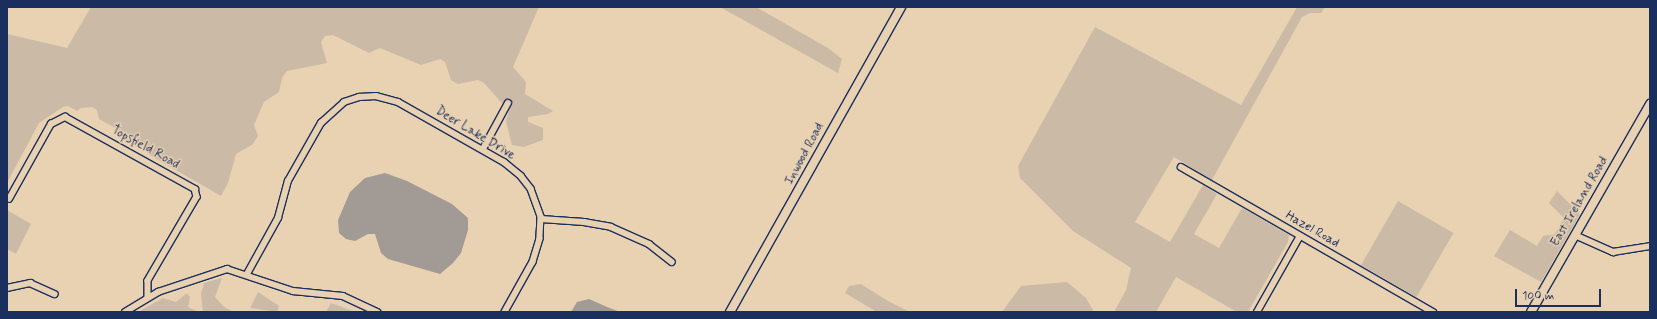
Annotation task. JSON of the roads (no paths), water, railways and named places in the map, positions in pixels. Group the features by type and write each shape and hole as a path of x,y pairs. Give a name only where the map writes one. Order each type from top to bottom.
{"street":[{"name":"Inwood Road","path":"730,312 901,7"},
{"name":"Deer Lake Drive","path":"247,274 278,218 288,181 326,117 338,106 350,99 367,96 384,97 404,105 504,162 521,176 535,197 541,219 540,239 533,262 506,312"},
{"path":"483,150 508,103"},
{"name":"East Ireland Road","path":"1531,312 1650,104"},
{"name":"Topsfield Road","path":"9,199 51,124 65,117 195,189 197,197 148,281 148,297"},
{"name":"Hazel Road","path":"1181,167 1433,312"},
{"path":"541,219 584,222 611,227 649,244 672,262"},
{"path":"1575,235 1613,252 1650,246"},
{"path":"1257,312 1300,236"},
{"path":"125,312 148,297 221,269 233,269 247,274 268,285 293,291 343,296 378,312"},
{"path":"7,288 30,284 55,294"}]}
